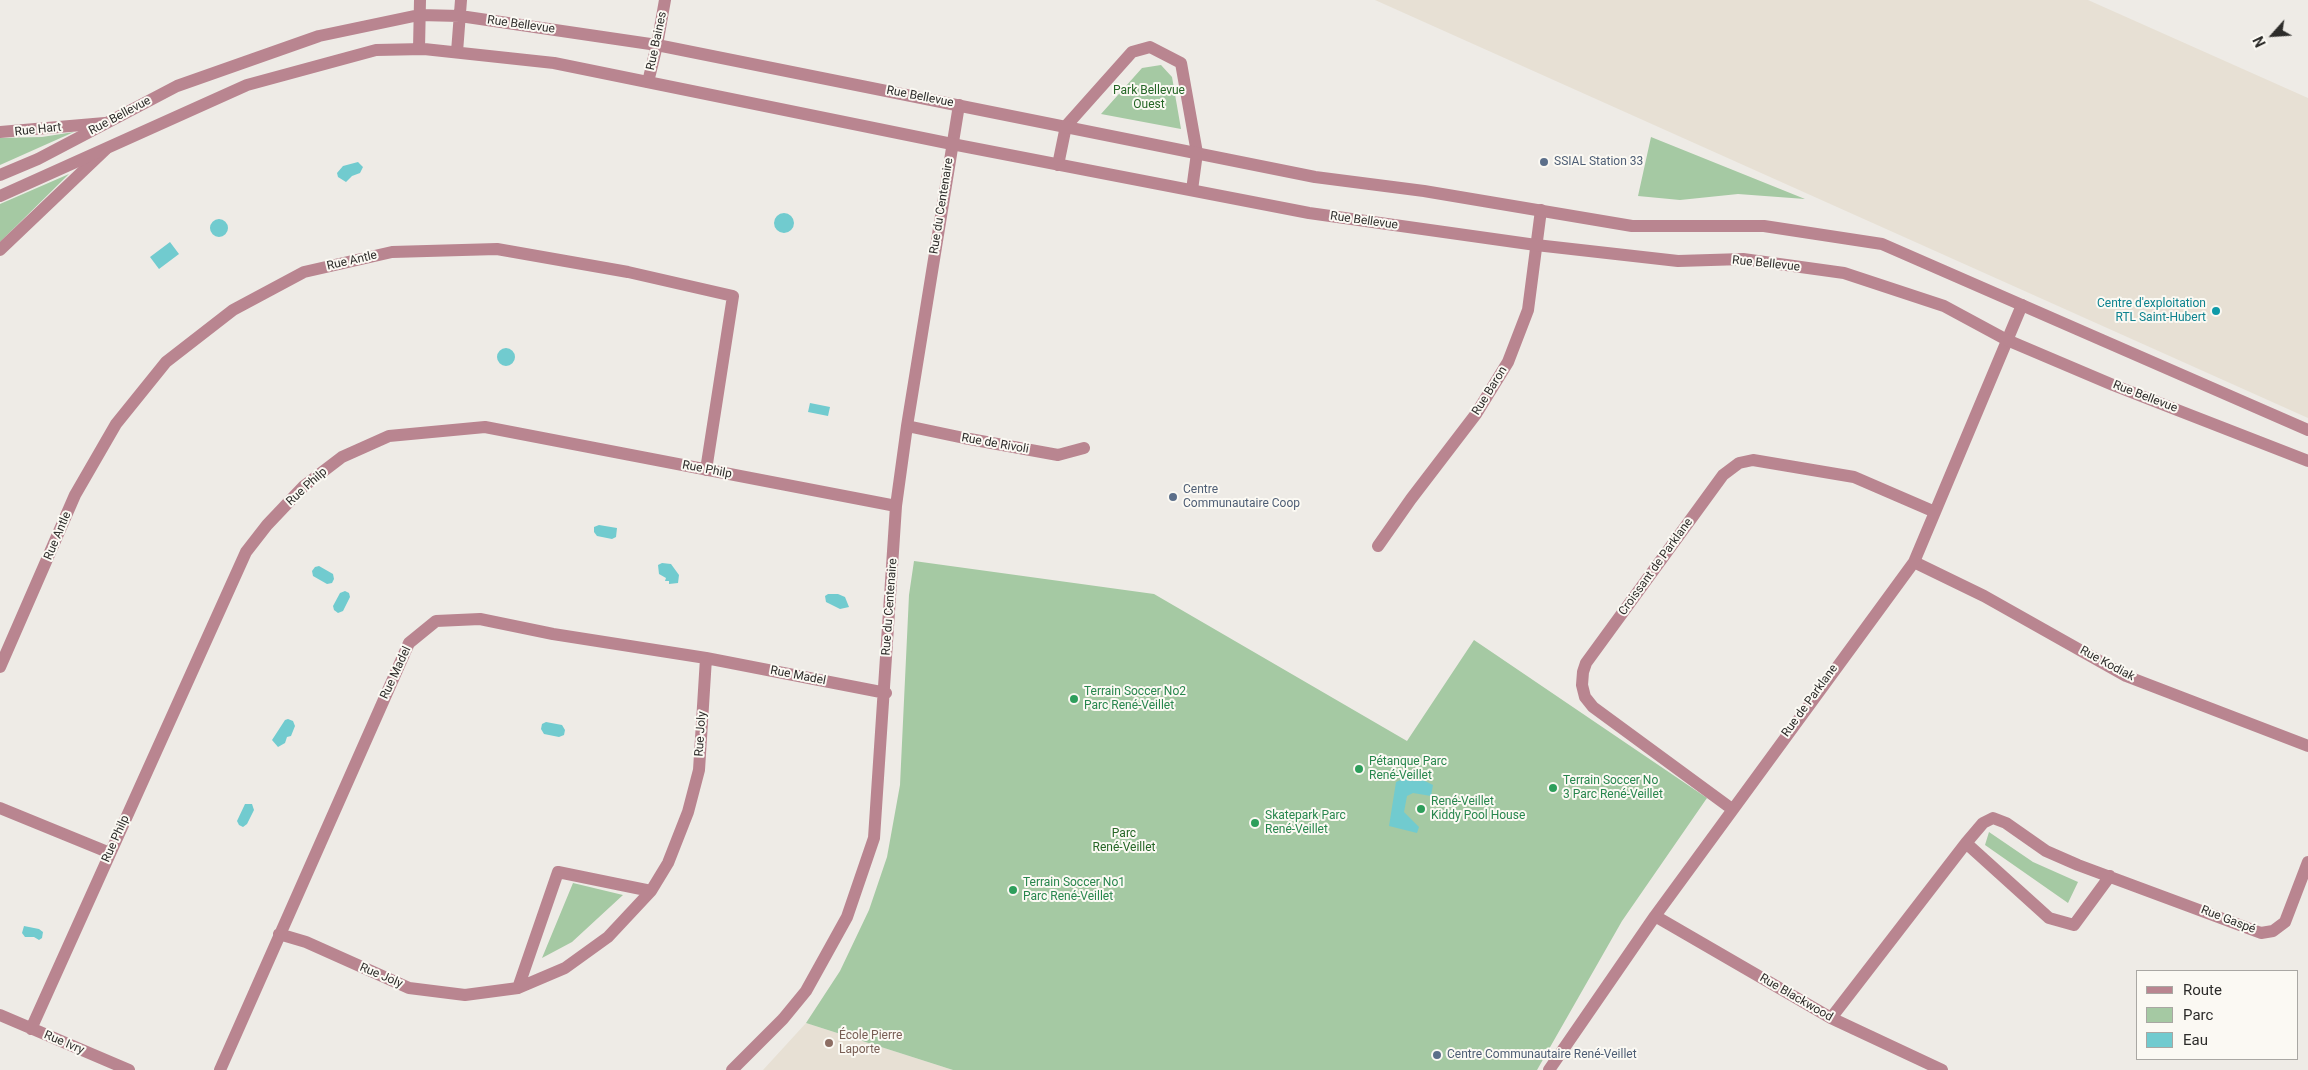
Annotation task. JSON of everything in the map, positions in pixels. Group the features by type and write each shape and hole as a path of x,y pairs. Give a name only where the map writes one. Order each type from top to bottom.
{"street":[{"path":"419,49 420,0"},
{"path":"457,52 461,0"},
{"name":"Rue Baines","path":"648,82 665,0"},
{"name":"Rue Bellevue","path":"0,175 38,158 177,86 319,36 419,15 460,16 657,44 1315,177 1424,191 1632,226 1764,226 1882,244 2308,430"},
{"path":"1058,164 1066,126 1132,52 1150,47 1181,63 1197,153 1192,190"},
{"name":"Rue Bellevue","path":"0,196 248,85 376,50 419,49 554,63 952,144 1309,213 1536,245 1678,261 1743,259 1844,273 1944,306 2008,340 2113,385 2308,461"},
{"name":"Rue du Centenaire","path":"732,1070 783,1019 806,991 846,918 874,838 886,693 896,506 907,426 959,105"},
{"name":"Rue Hart","path":"0,132 105,123"},
{"name":"Rue Bellevue","path":"0,250 109,146"},
{"name":"Rue Baron","path":"1378,546 1411,499 1476,414 1508,362 1528,310 1541,210"},
{"name":"Rue Antle","path":"0,667 75,495 116,424 166,362 233,310 304,272 392,252 497,249 628,272 733,296 706,470"},
{"name":"Rue de Parklane","path":"1551,1069 1655,916 1914,562 2022,305"},
{"name":"Rue de Rivoli","path":"907,426 1058,455 1084,448"},
{"name":"Rue Philp","path":"31,1029 246,552 267,525 304,486 342,457 390,436 485,427 896,506"},
{"name":"Croissant de Parklane","path":"1732,809 1593,707 1586,696 1582,684 1583,672 1588,661 1723,475 1740,463 1753,460 1854,476 1935,512"},
{"name":"Rue Kodiak","path":"1914,562 1984,596 2126,676 2308,746"},
{"name":"Rue Madel","path":"220,1070 409,643 436,621 480,619 553,634 706,658 886,693"},
{"name":"Rue Joly","path":"279,934 306,942 409,988 466,995 518,988 565,968 608,937 651,891 672,854 688,812 699,770 706,658"},
{"path":"0,808 110,854"},
{"name":"Rue Gaspé","path":"1831,1018 1966,843 1983,823 1993,818 2006,823 2046,851 2078,865 2261,933 2273,931 2285,922 2308,862"},
{"path":"1966,843 2049,918 2074,925 2110,876"},
{"path":"518,988 558,872 651,891"},
{"name":"Rue Blackwood","path":"1655,916 1831,1018 1942,1070"},
{"name":"Rue Ivry","path":"0,1015 129,1070"}],"shaded area":[{"name":"Centre d'exploitation RTL Saint-Hubert","path":"1375,0 2088,0 2308,98 2308,418"},
{"name":"École Pierre Laporte","path":"806,1023 953,1070 763,1070"}],"green space":[{"name":"Park Bellevue Ouest","path":"1161,65 1172,77 1181,129 1101,114 1142,68"},
{"path":"74,132 0,165 0,138 42,137"},
{"path":"1651,137 1805,199 1738,194 1680,200 1638,196"},
{"path":"69,174 0,242 0,204"},
{"name":"Parc René-Veillet","path":"914,561 1154,594 1407,741 1474,640 1707,798 1622,921 1537,1070 953,1070 806,1023 840,971 869,910 887,857 900,785 909,595"},
{"path":"1989,832 2033,862 2078,882 2068,903 1985,845"},
{"path":"573,883 623,895 572,942 542,958"}],"water":[{"path":"358,162 363,167 360,173 352,176 346,182 338,177 337,173 343,166"},
{"path":"780,213 788,213 794,219 794,227 788,233 780,233 774,227 774,219"},
{"path":"215,219 223,219 228,224 226,235 215,237 210,232 210,224"},
{"path":"170,242 179,254 159,269 150,257"},
{"path":"502,348 510,348 515,353 513,364 502,366 497,361 497,353"},
{"path":"810,403 830,407 828,416 808,412"},
{"path":"599,525 617,528 616,537 612,539 597,536 594,532 594,527"},
{"path":"662,563 671,564 679,575 678,583 669,584 669,581 665,581 666,578 659,574 658,565"},
{"path":"319,566 333,574 334,579 332,583 327,584 313,576 312,571 315,567"},
{"path":"345,591 349,593 350,597 343,611 338,613 334,610 333,606 340,593"},
{"path":"828,594 838,594 845,597 849,607 840,609 826,602 825,596"},
{"path":"285,720 293,721 295,726 291,736 287,737 285,743 278,747 272,740"},
{"path":"546,722 562,725 565,730 564,735 559,737 544,734 541,729 542,724"},
{"path":"1407,777 1417,777 1433,785 1431,796 1413,793 1407,796 1404,812 1419,827 1417,833 1389,826 1396,782"},
{"path":"245,804 252,804 254,810 247,824 243,827 237,821"},
{"path":"24,926 39,929 43,932 42,938 39,940 34,937 25,937 22,933"}],"place":[{"name":"SSIAL Station 33","path":"1544,162"},
{"name":"Centre d'exploitation RTL Saint-Hubert","path":"2216,311"},
{"name":"Centre Communautaire Coop","path":"1173,497"},
{"name":"Terrain Soccer No2 Parc René-Veillet","path":"1074,699"},
{"name":"Pétanque Parc René-Veillet","path":"1359,769"},
{"name":"Terrain Soccer No 3 Parc René-Veillet","path":"1553,788"},
{"name":"René-Veillet Kiddy Pool House","path":"1421,809"},
{"name":"Skatepark Parc René-Veillet","path":"1255,823"},
{"name":"Terrain Soccer No1 Parc René-Veillet","path":"1013,890"},
{"name":"École Pierre Laporte","path":"829,1043"},
{"name":"Centre Communautaire René-Veillet","path":"1437,1055"}]}
